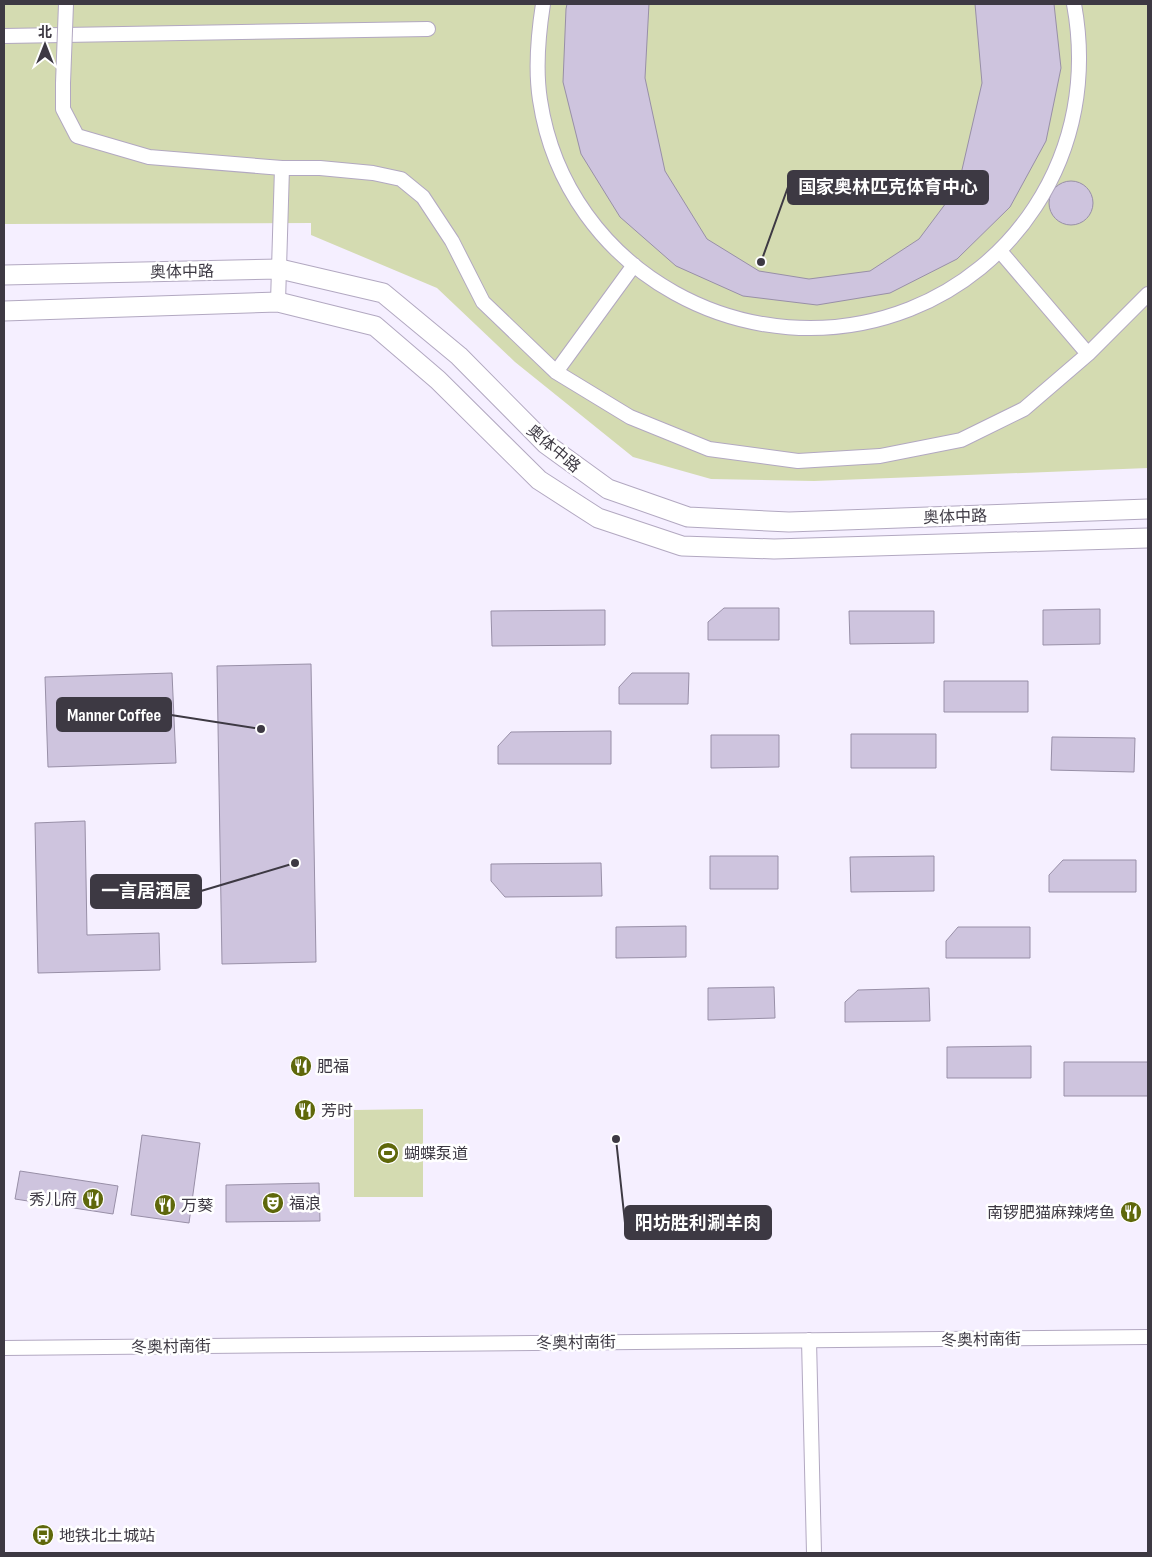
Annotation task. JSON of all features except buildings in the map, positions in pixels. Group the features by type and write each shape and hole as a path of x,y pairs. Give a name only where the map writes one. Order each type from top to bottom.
{"main road":[{"name":"奥体中路","path":"4,275 280,268 383,293 459,356 546,444 608,490 688,517 789,522 1148,509"},
{"name":"奥体中路","path":"4,311 278,302 375,326 438,380 539,480 598,518 682,546 774,549 1148,538"}],"street":[{"path":"66,4 63,109 77,136 149,157 282,168 320,168 355,171 400,179 424,197 452,240 483,302 556,372 630,418 709,449 798,461 880,456 961,440 1024,409 1088,354 1148,294"},
{"path":"543,4 538,36 537,69 540,101 547,132 558,163 572,191 610,243 634,266 665,288 713,312 773,327 804,329 835,328 866,323 924,304 951,289 977,271 1000,251 1042,197 1062,157 1069,135 1078,91 1080,68 1079,38 1074,4"},
{"path":"4,36 428,29"},
{"path":"278,302 282,168"},
{"path":"1000,251 1088,354"},
{"path":"556,372 634,266"},
{"name":"冬奥村南街","path":"4,1348 1148,1337"},
{"path":"809,1340 814,1553"}],"green space":[{"path":"4,4 1148,4 1148,468 814,481 711,479 633,457 515,362 437,288 311,235 311,223 4,224"},
{"name":"蝴蝶泵道","path":"423,1109 423,1197 354,1197 354,1110"}],"place":[{"name":"国家奥林匹克体育中心","path":"761,262"},
{"name":"Manner Coffee","path":"261,729"},
{"name":"一言居酒屋","path":"295,863"},
{"name":"肥福","path":"301,1066"},
{"name":"芳时","path":"305,1110"},
{"name":"阳坊胜利涮羊肉","path":"616,1139"},
{"name":"蝴蝶泵道","path":"388,1153"},
{"name":"秀儿府","path":"93,1199"},
{"name":"福浪","path":"273,1203"},
{"name":"万葵","path":"165,1205"},
{"name":"南锣肥猫麻辣烤鱼","path":"1131,1212"},
{"name":"地铁北土城站","path":"43,1535"}]}
